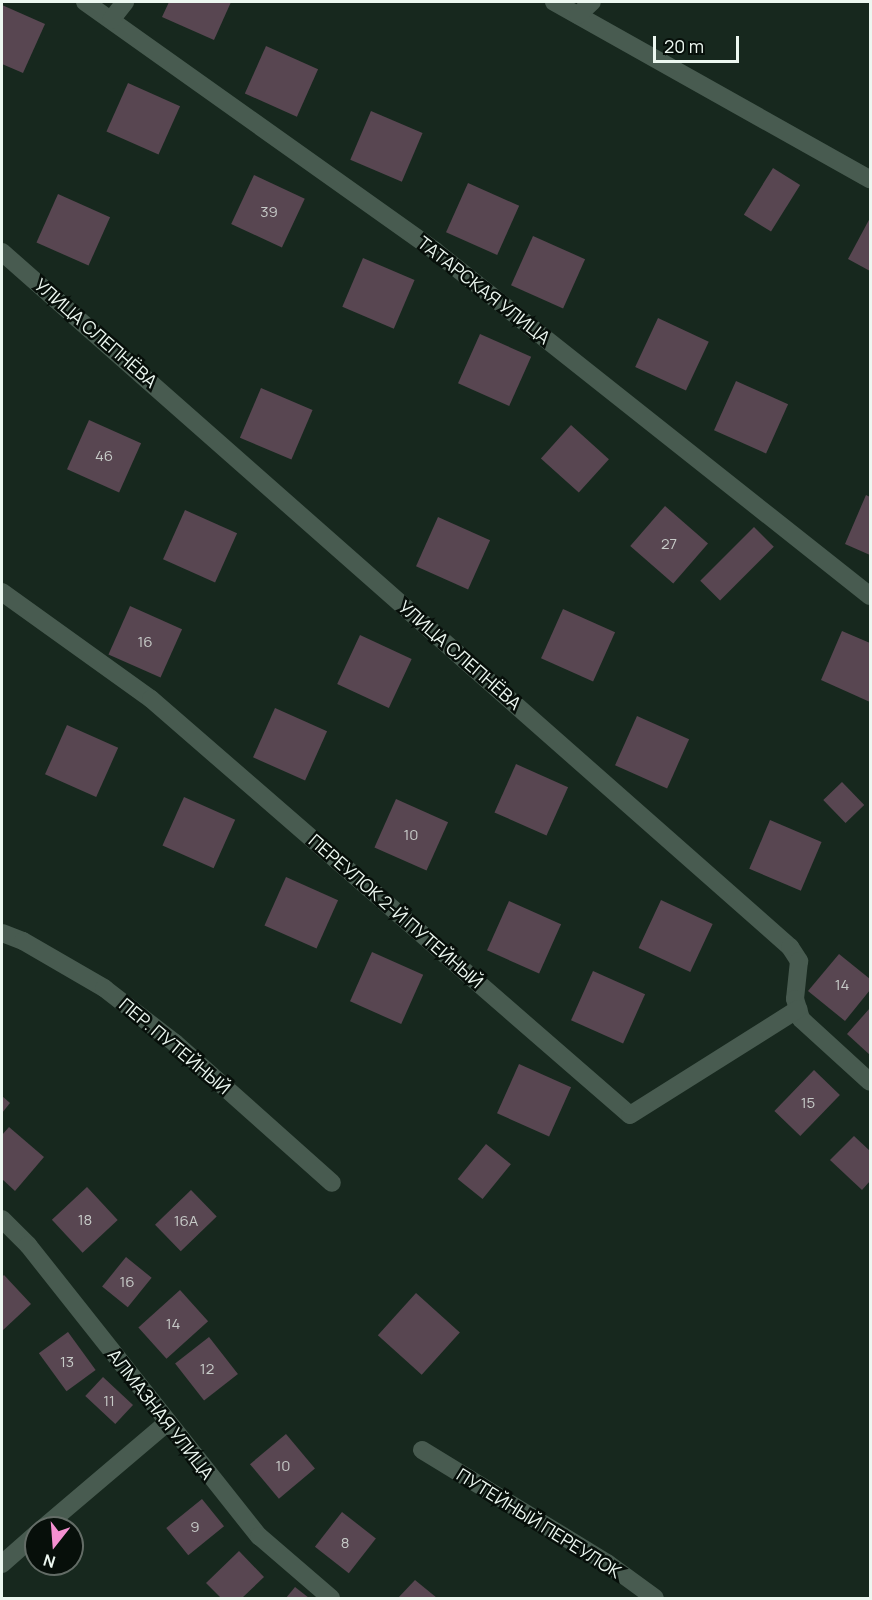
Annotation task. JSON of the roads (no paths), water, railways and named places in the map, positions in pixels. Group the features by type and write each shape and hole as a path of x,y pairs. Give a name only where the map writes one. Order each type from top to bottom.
{"street":[{"name":"ТАТАРСКАЯ УЛИЦА","path":"85,2 435,251 870,596"},
{"path":"111,20 125,2"},
{"path":"554,2 870,178"},
{"path":"578,15 592,2"},
{"name":"УЛИЦА СЛЕПНЁВА","path":"2,252 790,947 800,961 795,999 798,1009"},
{"name":"ПЕРЕУЛОК 2-Й ПУТЕЙНЫЙ","path":"2,592 152,699 630,1114 798,1009"},
{"name":"ПЕР. ПУТЕЙНЫЙ","path":"2,933 23,941 104,988 175,1043 332,1183"},
{"path":"798,1009 801,1019 870,1082"},
{"name":"АЛМАЗНАЯ УЛИЦА","path":"2,1219 28,1245 259,1536 331,1599"},
{"path":"58,1516 168,1422"},
{"name":"ПУТЕЙНЫЙ ПЕРЕУЛОК","path":"422,1450 607,1563 655,1599"},
{"path":"2,1564 24,1545"}]}
